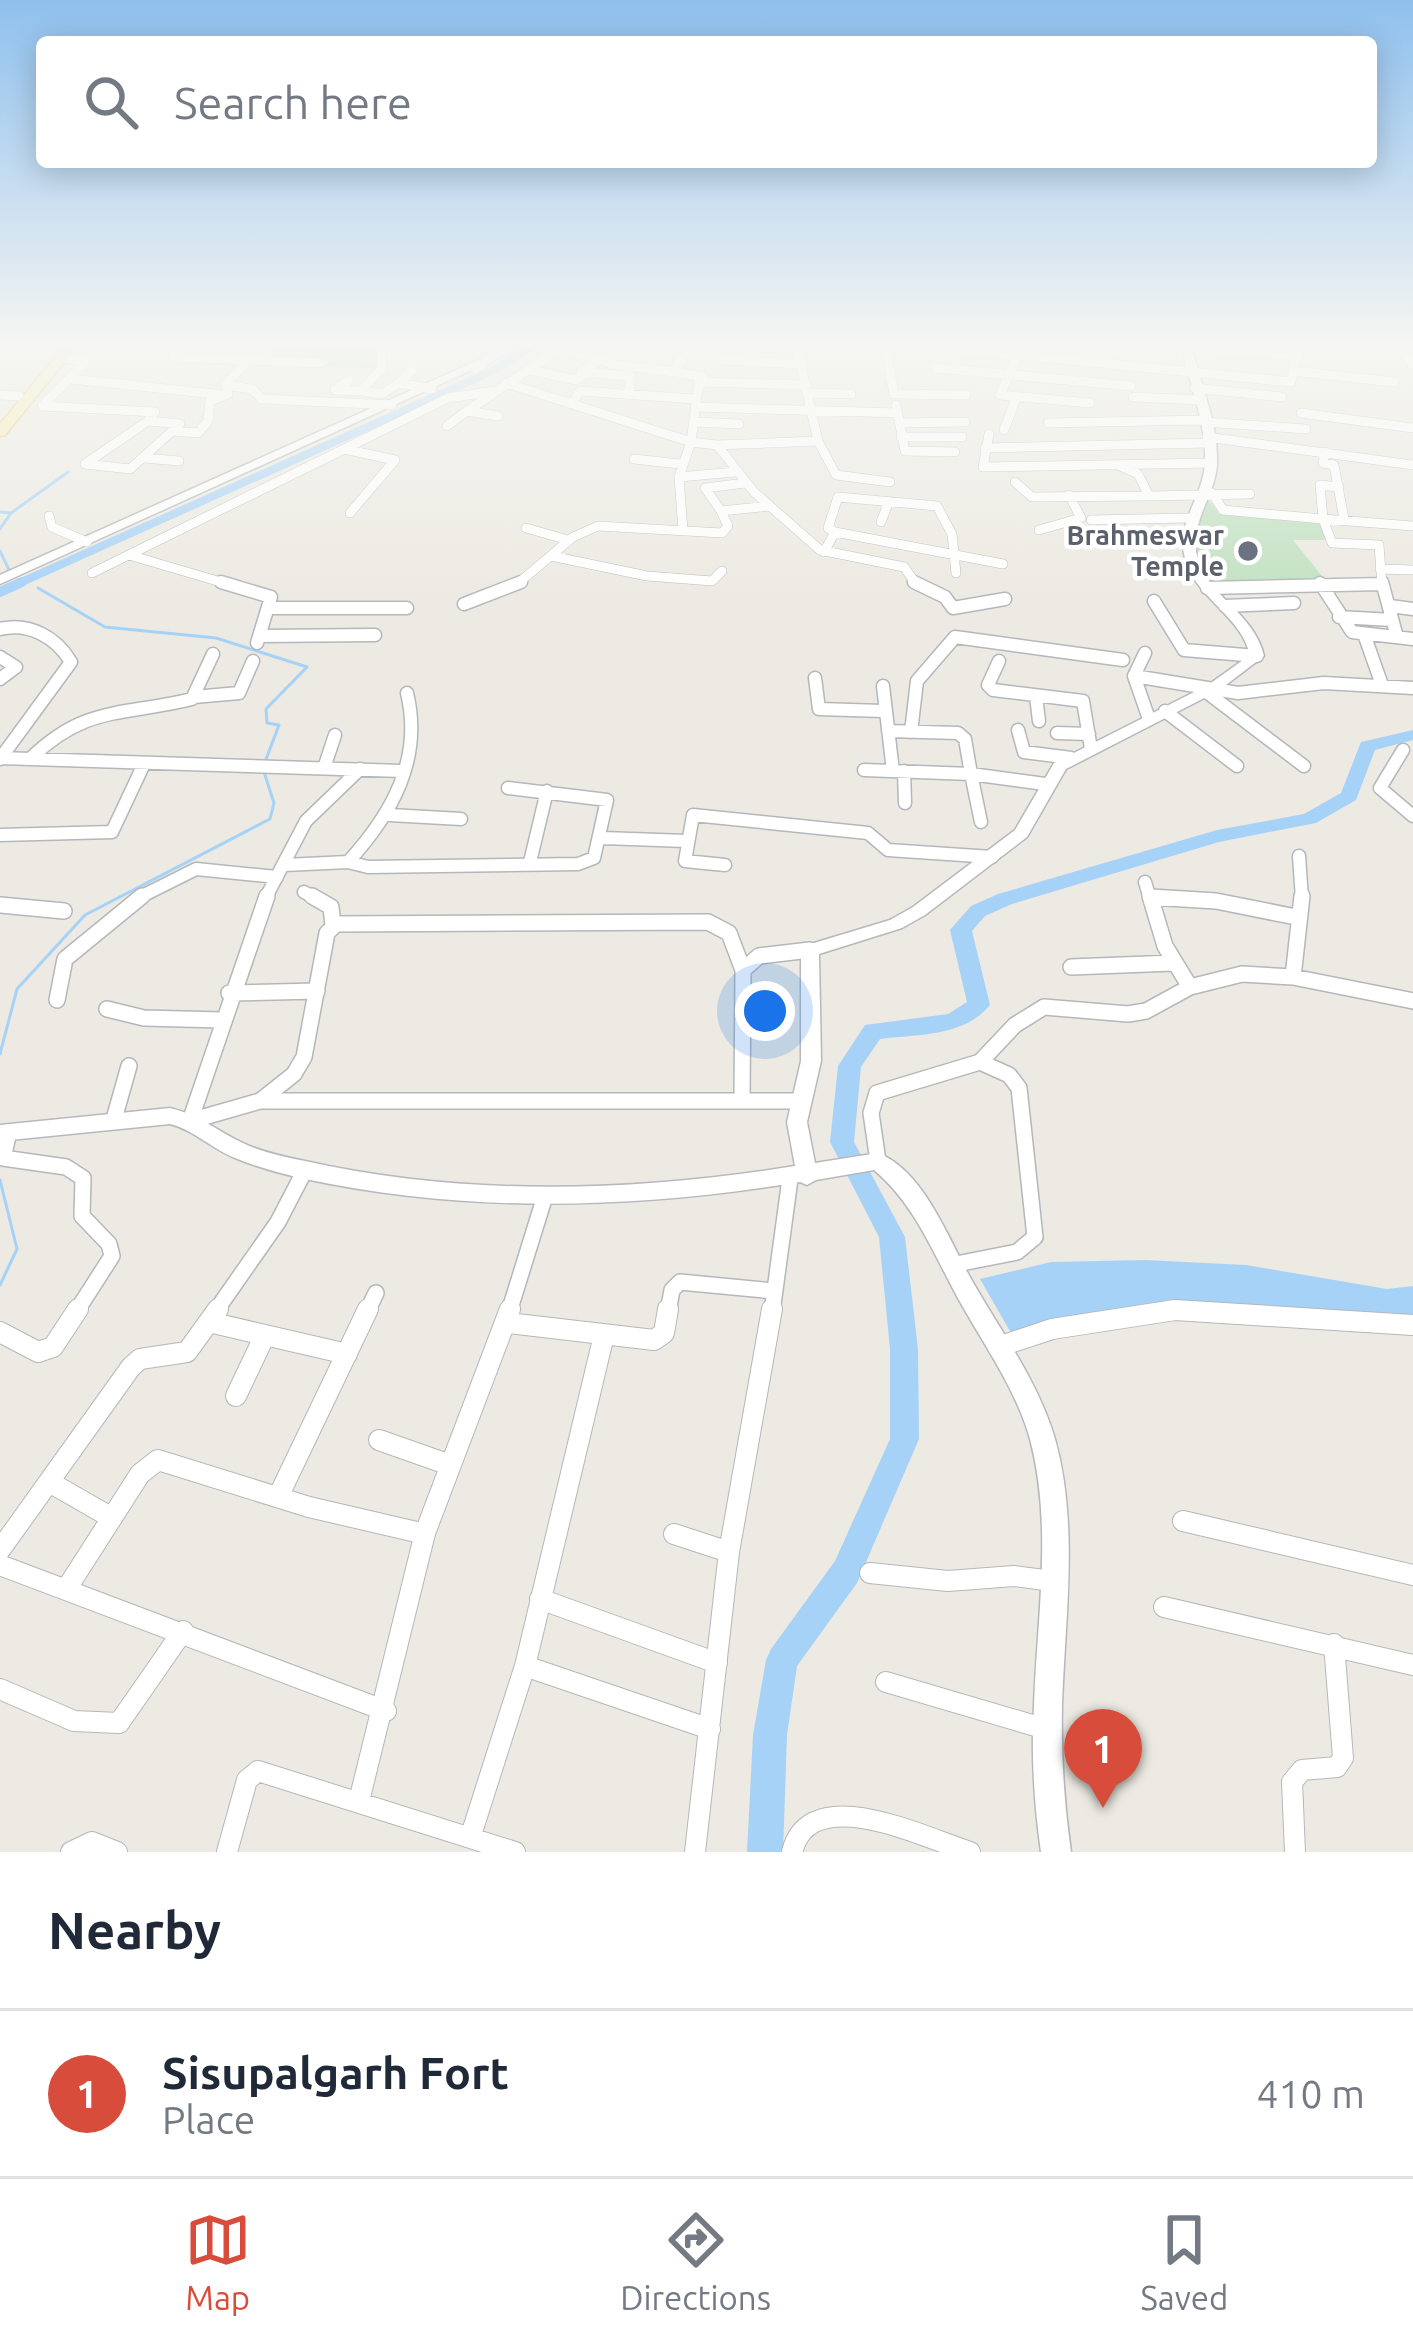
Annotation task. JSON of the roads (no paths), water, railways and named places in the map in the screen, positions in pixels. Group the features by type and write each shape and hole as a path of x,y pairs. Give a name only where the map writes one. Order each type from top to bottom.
{"street":[{"path":"134,430 86,464 130,469 173,431 200,430"},
{"path":"0,580 335,430"},
{"path":"92,573 382,430"},
{"path":"657,430 716,445 818,441"},
{"path":"683,531 680,464 693,430"},
{"path":"817,430 823,458 849,497"},
{"path":"900,430 905,451 955,452"},
{"path":"1195,430 1235,430"},
{"path":"1206,431 1209,493 1188,518 1190,557 1207,588 1249,632 1257,656"},
{"path":"986,448 1082,446 1206,431 1413,465"},
{"path":"647,460 668,434"},
{"path":"989,434 983,467 1211,463"},
{"path":"901,437 962,437"},
{"path":"716,445 745,483 824,552 904,567 917,586 945,597 953,608 1005,599"},
{"path":"1082,446 1095,465"},
{"path":"344,449 395,460 350,513"},
{"path":"1325,452 1323,463 1334,465 1344,520"},
{"path":"144,458 179,461"},
{"path":"634,459 680,464"},
{"path":"1118,465 1138,474 1150,496"},
{"path":"680,477 735,472"},
{"path":"836,475 890,482"},
{"path":"1015,482 1031,497 1250,494"},
{"path":"464,604 484,589 517,585 568,541 602,526 728,530 722,511 705,488 745,483"},
{"path":"1339,487 1320,485 1332,543 1379,545 1382,584 1391,613 1408,641"},
{"path":"1209,493 1223,510 1413,526"},
{"path":"1039,530 1081,518 1069,495"},
{"path":"956,573 955,557 941,508 837,498 828,528 835,532 916,550 955,557 1003,564"},
{"path":"881,522 889,501"},
{"path":"722,511 770,506"},
{"path":"1111,506 1118,520"},
{"path":"49,516 52,527 87,542"},
{"path":"1091,520 1188,518"},
{"path":"526,527 568,541"},
{"path":"824,552 835,532"},
{"path":"916,550 922,536"},
{"path":"129,555 265,594 273,601 272,608 258,639 375,635"},
{"path":"550,556 683,580 712,581 722,571"},
{"path":"1380,569 1413,571"},
{"path":"1319,584 1347,628 1408,641"},
{"path":"1207,588 1382,584"},
{"path":"1154,601 1184,650 1257,656"},
{"path":"1225,606 1294,603"},
{"path":"272,608 407,608"},
{"path":"1339,617 1413,609"},
{"path":"0,629 14,623 27,627 68,653 71,662 0,758"},
{"path":"1364,634 1382,685"},
{"path":"910,732 917,681 955,637 1123,661"},
{"path":"1134,676 1145,653"},
{"path":"194,697 213,654"},
{"path":"743,970 759,956 810,950 896,924 1021,833 1045,784 1090,741 1209,690 1257,656"},
{"path":"0,657 16,668 0,679"},
{"path":"999,661 989,688 1083,701 1090,741"},
{"path":"30,759 54,734 84,715 236,695 253,662"},
{"path":"1134,676 1250,693 1324,683 1413,688"},
{"path":"1134,676 1157,715 1237,766"},
{"path":"815,678 819,709 883,711"},
{"path":"883,686 883,711 905,802"},
{"path":"1209,690 1304,766"},
{"path":"348,862 390,815 417,721 407,693"},
{"path":"1036,696 1039,722"},
{"path":"1018,730 1024,752 1071,758"},
{"path":"888,731 963,735 981,822"},
{"path":"1057,733 1090,741"},
{"path":"324,768 335,735"},
{"path":"1403,750 1380,788 1413,816"},
{"path":"0,758 402,771"},
{"path":"0,835 112,832 144,764"},
{"path":"190,1121 248,937 312,813 359,769"},
{"path":"864,770 971,774 1045,784"},
{"path":"57,1000 65,959 129,903 196,868 281,871 348,862 368,867 584,863 594,858 603,838 607,800 508,788"},
{"path":"530,862 547,790"},
{"path":"724,865 688,863 691,818 703,813 868,832 888,850 992,857"},
{"path":"390,815 461,819"},
{"path":"603,838 686,841"},
{"path":"1293,977 1296,917 1303,890 1299,856"},
{"path":"1190,987 1173,963 1148,890 1296,917"},
{"path":"260,1101 299,1066 333,926 331,908 304,892"},
{"path":"0,905 64,911"},
{"path":"333,926 707,922 729,933 743,970 742,1101"},
{"path":"695,1852 729,1552 760,1396 774,1291 808,1176 796,1122 812,1061 810,950"},
{"path":"1071,967 1173,963"},
{"path":"1055,1852 1047,1456 995,1343 914,1201 874,1161 871,1113 878,1093 980,1062 1015,1024 1044,1007 1128,1014 1147,1011 1190,987 1242,974 1293,977 1413,1001"},
{"path":"229,993 317,991"},
{"path":"106,1009 144,1018 221,1020"},
{"path":"954,1270 1017,1252 1035,1237 1019,1088 1009,1075 980,1062"},
{"path":"114,1119 129,1066"},
{"path":"0,1332 38,1352 53,1347 112,1256 109,1244 82,1216 82,1178 67,1167 3,1159 4,1132 114,1119 190,1121 260,1101 800,1101"},
{"path":"190,1121 239,1151 304,1170 462,1194 545,1196 808,1176 874,1161"},
{"path":"0,1550 131,1367 140,1359 187,1352 278,1222 304,1170"},
{"path":"359,1801 386,1712 425,1534 508,1323 545,1196"},
{"path":"508,1323 660,1339 672,1290 680,1282 774,1291"},
{"path":"278,1498 376,1293"},
{"path":"995,1343 1175,1310 1413,1324"},
{"path":"209,1322 347,1354"},
{"path":"236,1396 265,1335"},
{"path":"471,1835 525,1666 568,1504 604,1335"},
{"path":"379,1440 451,1465"},
{"path":"67,1588 140,1474 158,1460 278,1498 425,1534"},
{"path":"51,1483 112,1518"},
{"path":"1184,1521 1413,1575"},
{"path":"674,1534 729,1552"},
{"path":"0,1565 386,1712"},
{"path":"870,1573 948,1581 1014,1576 1052,1581"},
{"path":"540,1599 717,1663"},
{"path":"1164,1607 1413,1665"},
{"path":"1,1692 102,1728 119,1723 183,1631"},
{"path":"1295,1852 1292,1782 1302,1770 1337,1766 1343,1758 1334,1644"},
{"path":"525,1666 710,1730"},
{"path":"886,1682 1049,1730"},
{"path":"227,1852 247,1780 258,1771 515,1852"},
{"path":"792,1852 797,1832 828,1814 848,1814 970,1852"},
{"path":"71,1852 92,1841 117,1852"}],"water":[{"path":"1051,1262 1246,1265 1387,1289 1413,1286 1413,1319 1171,1304 1011,1333 980,1279"}],"waterway":[{"path":"15,585 360,430"},
{"path":"11,513 68,472"},
{"path":"0,512 11,513"},
{"path":"0,529 11,513"},
{"path":"0,551 9,570"},
{"path":"0,592 22,582"},
{"path":"38,588 105,627 216,638 307,667 266,709 267,723 279,725 265,762"},
{"path":"765,1852 770,1735 782,1660 846,1572 904,1439 904,1349 892,1237 842,1142 850,1066 873,1031 953,1022 979,1005 961,930 978,911 1217,836 1309,819 1349,796 1367,746 1413,735"},
{"path":"0,1054 17,989 85,915 270,819 274,803 264,772"},
{"path":"0,1180 17,1249 0,1285"}],"place":[{"name":"Brahmeswar Temple","path":"1248,551"},
{"name":"Sisupalgarh Fort","path":"1103,1808"}]}
